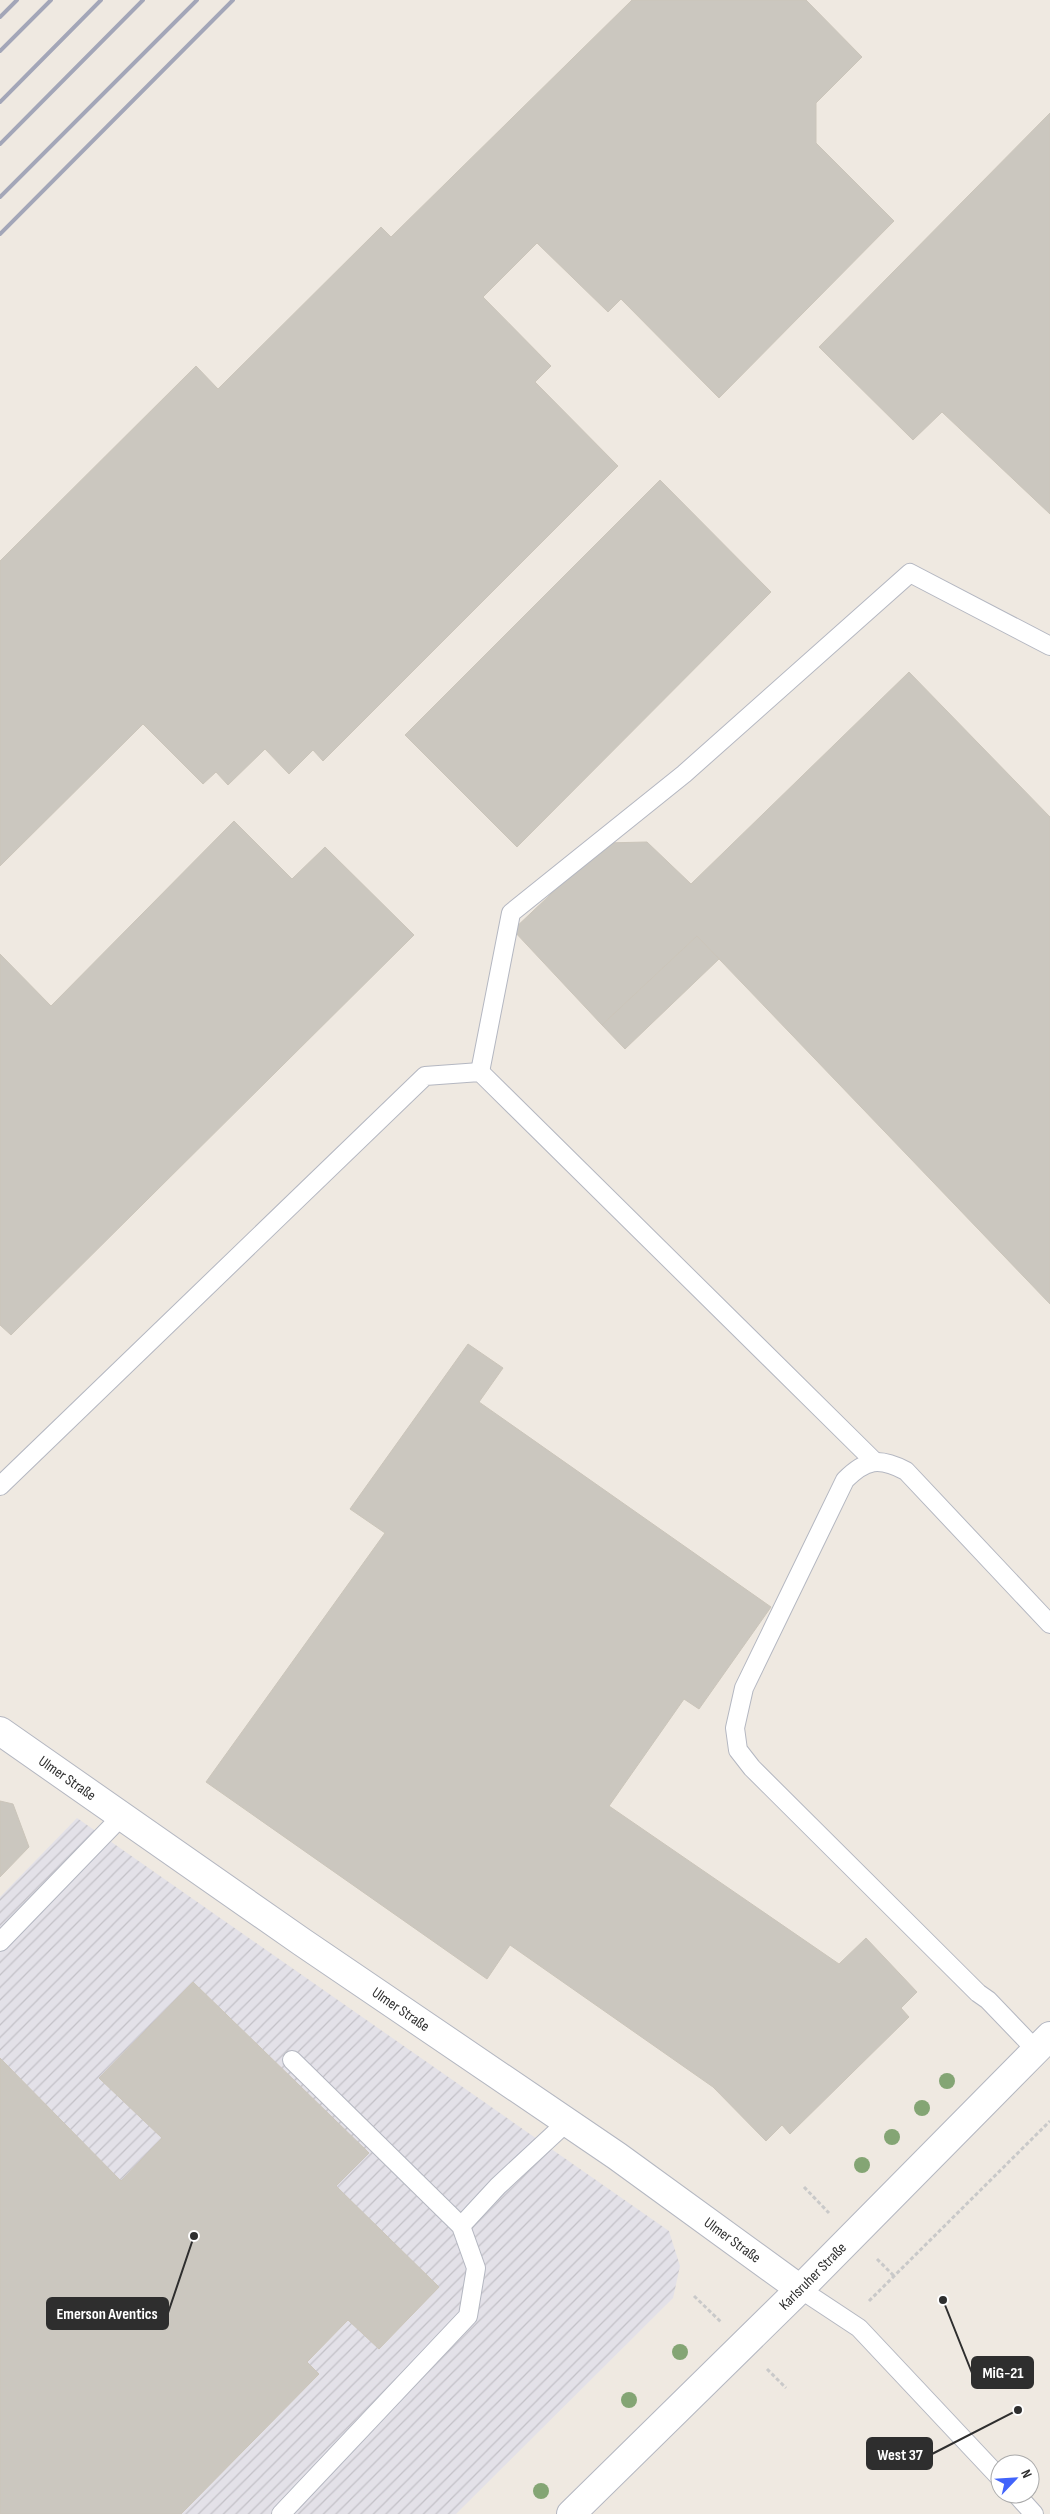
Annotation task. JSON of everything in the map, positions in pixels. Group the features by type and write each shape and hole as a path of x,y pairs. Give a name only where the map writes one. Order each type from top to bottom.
{"street":[{"name":"Ulmer Straße","path":"0,1731 121,1817 567,2122 800,2289"},
{"name":"Karlsruher Straße","path":"571,2514 800,2289 1043,2043"}],"lane":[{"path":"480,1072 511,913 684,774 910,573 1050,646"},
{"path":"0,1486 425,1076 480,1072 874,1462"},
{"path":"1043,2043 978,1992 752,1768 738,1750 735,1728 744,1688 845,1480 858,1468 874,1462 890,1463 906,1471 1050,1624"},
{"path":"0,1942 121,1817"},
{"path":"281,2514 468,2316 476,2268 461,2226 292,2060"},
{"path":"461,2226 498,2186 567,2122"},
{"path":"800,2289 859,2328 990,2467"},
{"path":"1025,2504 1034,2514"}],"path":[{"path":"849,2321 1050,2121"}],"shaded area":[{"path":"77,1818 669,2231 680,2266 673,2298 456,2514 0,2514 0,1897"}],"building":[{"path":"632,0 806,0 862,57 816,103 816,143 894,221 719,398 621,299 608,312 537,243 483,297 551,366 535,382 618,466 323,761 313,750 289,774 265,749 228,785 216,772 203,784 143,724 0,866 0,561 196,366 218,389 381,227 391,237"},
{"path":"1050,113 1050,514 942,412 913,440 819,347"},
{"path":"660,480 771,592 517,847 405,735"},
{"path":"909,672 1050,817 1050,1304 697,936 602,1025 513,930 605,843 647,842 691,884"},
{"path":"234,821 292,879 325,847 414,935 11,1335 0,1325 0,954 51,1006"},
{"path":"697,936 719,959 625,1049 602,1025"},
{"path":"468,1344 503,1368 479,1402 771,1607 699,1709 684,1699 609,1806 839,1964 866,1938 917,1992 901,2008 909,2017 790,2134 782,2125 766,2141 713,2087 510,1945 487,1979 206,1782 385,1533 350,1509"},
{"path":"0,1801 13,1804 29,1847 0,1877"},
{"path":"193,1982 369,2153 336,2186 439,2287 379,2349 348,2320 307,2362 319,2374 181,2514 0,2514 0,2058 121,2181 162,2138 99,2078"}],"railway":[{"path":"0,17 17,0"},
{"path":"0,51 51,0"},
{"path":"0,102 101,0"},
{"path":"0,144 143,0"},
{"path":"0,197 197,0"},
{"path":"0,234 233,0"}],"place":[{"name":"Emerson Aventics","path":"194,2236"},
{"name":"MiG-21","path":"943,2300"},
{"name":"West 37","path":"1018,2410"}]}
